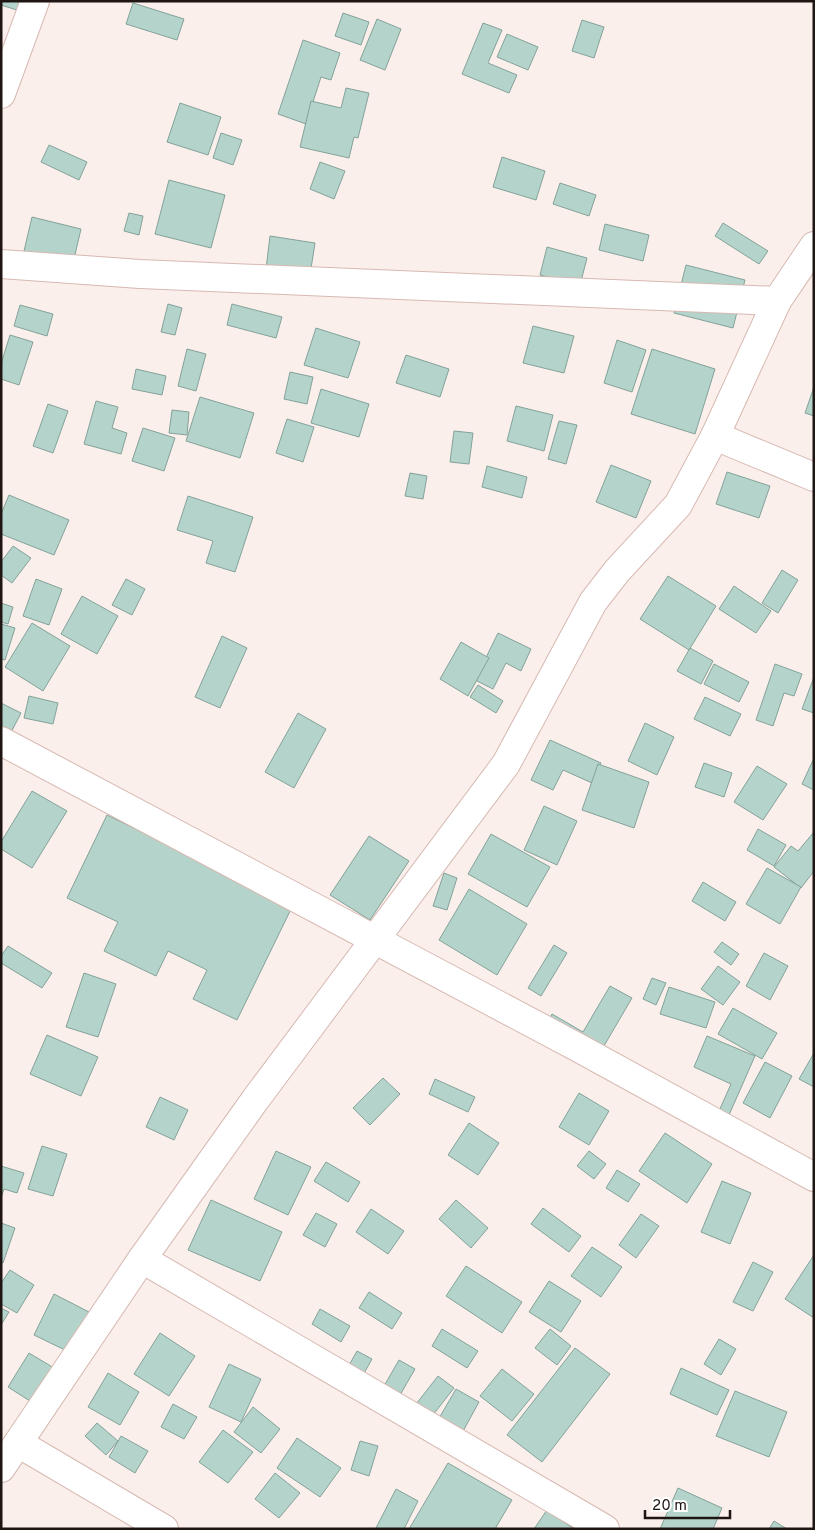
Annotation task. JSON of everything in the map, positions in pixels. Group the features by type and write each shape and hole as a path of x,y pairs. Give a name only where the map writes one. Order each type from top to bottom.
{"street":[{"path":"2,87 35,1"},
{"path":"1,1468 142,1259 373,939 506,764 593,602 616,571 678,505 715,436 777,301 814,246"},
{"path":"1,264 140,274 777,301"},
{"path":"715,436 814,477"},
{"path":"1,741 814,1177"},
{"path":"142,1259 605,1529"},
{"path":"18,1443 164,1529"}],"building":[{"path":"1,1 44,1 39,17 1,5"},
{"path":"133,3 184,19 177,40 126,24"},
{"path":"343,13 369,22 361,45 335,36"},
{"path":"377,19 401,29 385,70 360,60"},
{"path":"582,20 604,27 594,58 572,51"},
{"path":"483,23 502,30 488,63 517,75 509,93 462,74"},
{"path":"507,34 538,47 528,70 497,57"},
{"path":"303,40 340,53 331,80 321,77 306,124 278,114"},
{"path":"346,88 369,93 358,138 354,137 349,158 300,147 311,101 341,108"},
{"path":"180,103 221,117 208,155 167,142"},
{"path":"221,133 242,140 233,165 213,158"},
{"path":"49,145 87,162 79,180 41,162"},
{"path":"502,157 545,171 536,200 493,187"},
{"path":"320,162 345,171 334,199 310,189"},
{"path":"169,180 225,195 211,248 155,234"},
{"path":"560,183 596,195 589,216 553,204"},
{"path":"129,213 143,216 139,235 124,231"},
{"path":"32,217 81,229 73,263 24,251"},
{"path":"723,223 768,251 759,264 715,236"},
{"path":"605,224 649,235 643,261 599,250"},
{"path":"270,236 315,243 310,275 266,269"},
{"path":"547,247 587,258 580,285 540,275"},
{"path":"686,265 745,280 733,328 674,313"},
{"path":"168,304 182,308 175,335 161,332"},
{"path":"232,304 282,317 276,338 227,325"},
{"path":"20,305 53,314 47,336 14,326"},
{"path":"533,326 574,336 564,373 523,363"},
{"path":"316,328 360,342 348,378 304,365"},
{"path":"10,335 33,342 19,385 1,379 1,364"},
{"path":"617,340 646,350 632,392 604,383"},
{"path":"187,349 206,354 196,391 178,386"},
{"path":"652,349 715,369 695,434 631,414"},
{"path":"406,355 449,369 440,397 396,383"},
{"path":"136,369 166,376 162,395 132,389"},
{"path":"290,372 313,377 307,404 284,399"},
{"path":"814,387 814,416 805,413"},
{"path":"321,389 369,404 359,437 311,423"},
{"path":"200,397 254,413 240,458 186,441"},
{"path":"96,401 118,407 112,428 127,433 121,454 84,444"},
{"path":"48,404 68,411 53,453 33,446"},
{"path":"516,406 553,415 544,451 507,441"},
{"path":"172,410 189,412 187,435 169,433"},
{"path":"287,419 314,427 303,462 276,453"},
{"path":"559,421 577,425 566,464 548,459"},
{"path":"143,428 175,438 164,471 132,461"},
{"path":"454,431 473,433 469,464 450,462"},
{"path":"611,465 651,481 636,518 596,502"},
{"path":"487,466 527,477 522,498 482,487"},
{"path":"727,472 770,486 759,518 716,504"},
{"path":"410,473 427,476 423,499 405,496"},
{"path":"9,495 69,520 54,555 1,534 1,514"},
{"path":"188,496 253,517 235,572 206,563 213,541 177,530"},
{"path":"13,546 31,558 12,583 1,575 1,562"},
{"path":"782,570 798,580 778,613 762,603"},
{"path":"668,576 716,606 689,650 640,619"},
{"path":"36,579 62,589 49,625 23,616"},
{"path":"126,579 145,589 132,615 112,605"},
{"path":"734,586 771,611 756,633 719,609"},
{"path":"82,596 118,616 97,654 61,634"},
{"path":"1,603 13,607 8,624 1,622"},
{"path":"32,623 70,646 43,691 5,667"},
{"path":"1,624 15,628 5,660 1,659"},
{"path":"498,633 531,649 521,671 506,663 493,689 475,680"},
{"path":"222,636 247,648 220,708 195,697"},
{"path":"461,642 489,658 468,696 440,679"},
{"path":"690,648 713,661 701,684 677,671"},
{"path":"714,664 749,682 739,702 704,684"},
{"path":"775,664 802,674 794,696 784,693 773,726 756,720"},
{"path":"814,677 814,713 802,709"},
{"path":"478,685 503,701 496,713 470,697"},
{"path":"29,696 58,703 53,724 24,718"},
{"path":"705,697 741,714 730,736 694,719"},
{"path":"1,703 21,713 5,744 1,742"},
{"path":"298,713 326,729 294,788 265,772"},
{"path":"645,723 674,737 657,775 628,761"},
{"path":"550,740 601,763 592,783 563,770 553,790 531,780"},
{"path":"814,758 814,790 802,784"},
{"path":"704,763 732,773 724,797 695,787"},
{"path":"598,764 649,782 634,828 582,810"},
{"path":"757,766 787,784 763,820 734,802"},
{"path":"32,791 67,811 32,868 1,849 1,842"},
{"path":"544,806 577,821 557,865 524,850"},
{"path":"107,815 293,905 237,1020 193,999 207,970 168,951 156,976 104,951 118,922 67,898"},
{"path":"758,829 786,845 774,866 747,850"},
{"path":"814,832 814,871 801,888 774,867 791,846 798,851"},
{"path":"491,834 550,867 527,907 468,874"},
{"path":"369,836 409,861 370,920 330,895"},
{"path":"767,868 801,887 780,924 746,904"},
{"path":"444,873 457,878 447,910 433,906"},
{"path":"703,882 736,902 725,921 692,901"},
{"path":"469,889 527,924 497,975 439,940"},
{"path":"722,942 739,954 731,965 714,952"},
{"path":"554,945 567,953 541,996 528,988"},
{"path":"8,946 52,973 42,988 1,963 1,956"},
{"path":"764,953 788,966 770,1000 746,986"},
{"path":"718,966 740,982 723,1005 701,989"},
{"path":"84,973 116,984 98,1037 66,1027"},
{"path":"652,978 666,983 656,1005 643,999"},
{"path":"610,986 632,998 594,1063 542,1032 552,1014 583,1032"},
{"path":"669,987 715,1002 706,1028 660,1014"},
{"path":"733,1008 777,1033 762,1059 718,1034"},
{"path":"47,1035 98,1057 81,1096 30,1074"},
{"path":"707,1036 755,1056 729,1115 719,1111 731,1084 694,1067"},
{"path":"814,1053 814,1087 799,1079"},
{"path":"765,1062 792,1076 770,1118 743,1103"},
{"path":"383,1078 400,1094 370,1125 353,1108"},
{"path":"435,1079 475,1097 468,1112 429,1094"},
{"path":"579,1093 609,1111 589,1145 559,1127"},
{"path":"160,1097 188,1110 174,1140 146,1127"},
{"path":"469,1123 499,1143 478,1175 448,1155"},
{"path":"665,1133 712,1164 687,1203 639,1171"},
{"path":"42,1146 67,1154 53,1196 28,1189"},
{"path":"276,1151 311,1167 288,1215 254,1199"},
{"path":"589,1151 606,1164 594,1179 577,1166"},
{"path":"326,1162 360,1182 348,1202 314,1181"},
{"path":"1,1166 24,1173 17,1193 4,1189 1,1198"},
{"path":"617,1170 640,1184 628,1202 606,1188"},
{"path":"722,1181 751,1193 730,1244 701,1232"},
{"path":"211,1200 282,1232 260,1281 188,1250"},
{"path":"456,1200 488,1228 471,1248 439,1219"},
{"path":"543,1208 581,1236 569,1252 531,1224"},
{"path":"371,1209 404,1231 388,1254 356,1232"},
{"path":"316,1213 337,1224 325,1247 303,1235"},
{"path":"641,1214 659,1226 636,1258 619,1245"},
{"path":"1,1223 15,1228 3,1263 1,1262"},
{"path":"592,1247 622,1267 601,1297 571,1276"},
{"path":"814,1255 814,1318 785,1299"},
{"path":"753,1262 773,1272 753,1311 733,1302"},
{"path":"466,1266 522,1302 502,1333 446,1296"},
{"path":"10,1270 34,1285 17,1313 1,1304 1,1283"},
{"path":"549,1281 581,1301 561,1332 529,1312"},
{"path":"369,1292 402,1313 392,1329 359,1308"},
{"path":"54,1294 89,1312 69,1352 34,1335"},
{"path":"1,1308 9,1312 1,1325"},
{"path":"320,1309 350,1326 341,1342 312,1324"},
{"path":"442,1329 478,1351 467,1368 432,1346"},
{"path":"550,1329 571,1346 557,1365 535,1348"},
{"path":"160,1333 195,1356 169,1396 134,1374"},
{"path":"719,1339 736,1349 721,1375 704,1364"},
{"path":"575,1348 610,1374 542,1462 507,1435"},
{"path":"357,1351 372,1359 358,1384 343,1376"},
{"path":"29,1353 54,1368 33,1403 8,1387"},
{"path":"399,1360 415,1369 396,1402 380,1393"},
{"path":"229,1364 261,1379 241,1422 209,1407"},
{"path":"681,1368 729,1390 717,1415 670,1394"},
{"path":"502,1369 534,1394 512,1421 480,1396"},
{"path":"108,1373 139,1392 120,1425 88,1407"},
{"path":"438,1376 454,1388 429,1420 413,1408"},
{"path":"456,1389 479,1402 462,1433 438,1420"},
{"path":"735,1391 787,1412 769,1457 716,1436"},
{"path":"173,1404 197,1417 184,1439 161,1427"},
{"path":"253,1407 280,1429 261,1453 234,1432"},
{"path":"97,1423 118,1441 106,1455 85,1436"},
{"path":"223,1430 253,1452 228,1483 199,1462"},
{"path":"121,1436 148,1451 135,1473 109,1457"},
{"path":"297,1438 341,1468 320,1497 277,1468"},
{"path":"360,1441 378,1446 369,1476 351,1470"},
{"path":"448,1463 512,1500 495,1529 409,1529"},
{"path":"275,1473 300,1493 279,1518 255,1499"},
{"path":"678,1488 722,1508 713,1529 660,1529"},
{"path":"396,1489 418,1501 404,1529 378,1529 376,1528"},
{"path":"547,1510 574,1529 534,1529"},
{"path":"774,1521 787,1529 769,1529"}]}
